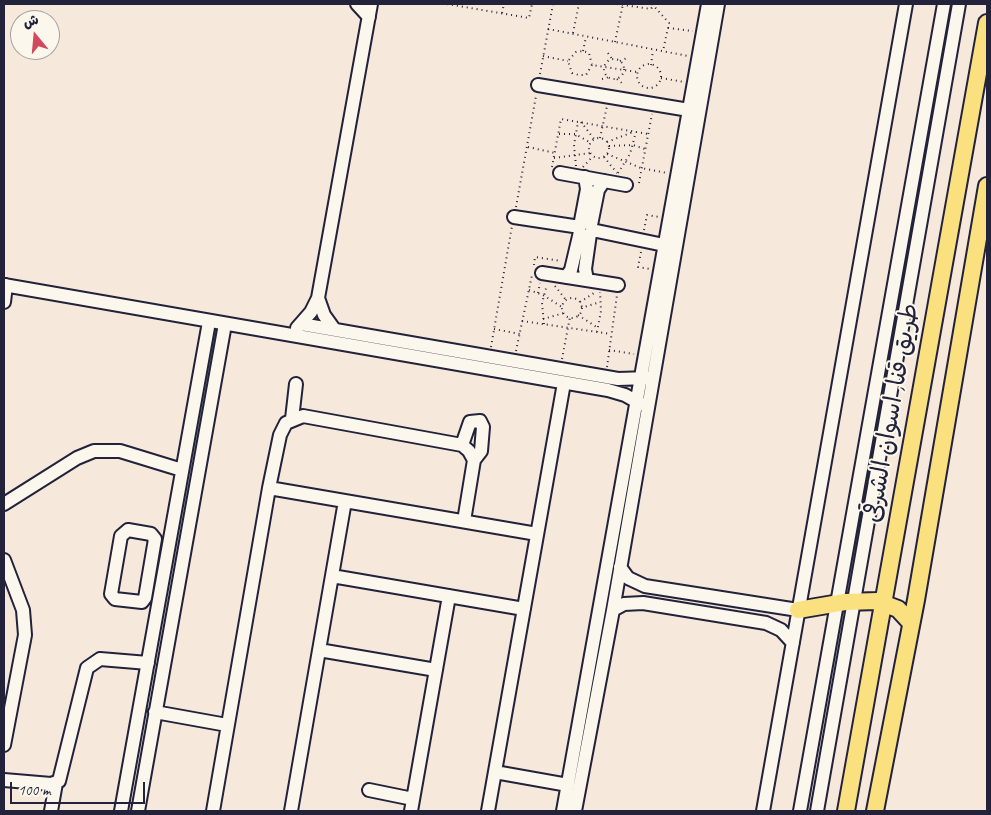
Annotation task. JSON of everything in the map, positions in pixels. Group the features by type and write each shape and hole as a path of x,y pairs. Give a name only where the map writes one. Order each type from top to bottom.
{"main road":[{"name":"طريق قنا, اسوان الشرقى","path":"846,811 987,24"},
{"path":"875,811 916,600 984,225 987,186"},
{"path":"798,610 884,596 903,600 916,600"},
{"path":"884,596 911,623"}],"street":[{"path":"357,4 369,17"},
{"path":"287,335 301,324 318,298 371,4"},
{"path":"575,811 613,610 647,410 647,378 664,245 708,4"},
{"path":"563,811 637,401 647,378 718,4"},
{"path":"763,811 906,4"},
{"path":"816,811 845,602 944,4"},
{"path":"800,811 845,602 959,4"},
{"path":"538,85 689,110"},
{"path":"556,170 632,184"},
{"path":"581,176 587,189 585,268 587,280"},
{"path":"566,277 572,270 598,190 610,179"},
{"path":"514,217 664,245"},
{"path":"542,273 618,285"},
{"path":"4,302 5,285 614,392 637,401 647,410"},
{"path":"318,298 324,315 334,329"},
{"path":"121,811 209,322"},
{"path":"138,811 225,324"},
{"path":"301,324 606,377 647,378"},
{"path":"488,811 564,383"},
{"path":"292,419 296,384"},
{"path":"213,811 269,488 280,435 286,423 292,419 309,416 462,445 470,451 474,460"},
{"path":"462,445 470,422 480,421 483,427 481,451 474,460 464,521"},
{"path":"4,504 77,458 94,452 120,451 182,470"},
{"path":"269,488 537,534"},
{"path":"291,811 345,501"},
{"path":"125,531 154,536 156,542 150,569 144,601 138,603 113,597 111,591 121,536 125,531"},
{"path":"4,560 23,610 25,635 4,745"},
{"path":"620,567 628,578 645,586 798,610"},
{"path":"150,569 164,572"},
{"path":"332,576 524,609"},
{"path":"369,790 412,805 449,596"},
{"path":"613,610 630,603 643,603 766,623 782,630 793,643"},
{"path":"319,650 436,670"},
{"path":"51,811 56,783 62,776 87,668 100,659 148,663"},
{"path":"155,712 227,725"},
{"path":"495,772 568,785"},
{"path":"4,780 56,783"}],"path":[{"path":"447,4 529,18 532,4"},
{"path":"502,14 504,4"},
{"path":"489,356 542,56 553,4"},
{"path":"573,34 578,4"},
{"path":"617,4 650,9 653,4 668,23 663,51"},
{"path":"615,42 623,4"},
{"path":"668,28 693,31"},
{"path":"548,29 698,58"},
{"path":"583,51 586,36"},
{"path":"651,65 653,49"},
{"path":"576,52 589,52 592,65 586,75 579,75 572,73 568,60 576,52"},
{"path":"608,53 612,59 620,61 628,57"},
{"path":"542,56 568,60"},
{"path":"605,67 612,59"},
{"path":"620,61 624,70"},
{"path":"636,72 644,64 657,66 661,78"},
{"path":"592,65 636,72"},
{"path":"605,67 609,77"},
{"path":"616,78 624,70"},
{"path":"636,72 640,86 647,88 653,88 661,78"},
{"path":"602,79 616,78 622,84"},
{"path":"661,78 694,83"},
{"path":"600,138 609,97"},
{"path":"610,179 632,184 642,168 653,104"},
{"path":"556,170 554,158 561,119 648,134"},
{"path":"578,122 575,134 574,156 581,176"},
{"path":"582,122 594,140"},
{"path":"607,142 633,132"},
{"path":"610,179 626,162 636,132"},
{"path":"559,134 575,134 591,143"},
{"path":"600,138 607,142 609,146 604,157 596,158 590,153 591,143 594,140 600,138"},
{"path":"609,146 633,145 645,149"},
{"path":"527,147 555,154"},
{"path":"554,158 590,153"},
{"path":"607,154 642,168 670,174"},
{"path":"604,157 610,179"},
{"path":"544,324 543,295 550,279 566,300"},
{"path":"606,377 618,285"},
{"path":"529,290 543,295 562,307 564,313 570,317 578,315 598,328"},
{"path":"580,302 599,290 601,302 597,332"},
{"path":"566,300 575,299 580,302"},
{"path":"562,307 566,300"},
{"path":"578,315 581,308 580,302"},
{"path":"581,308 601,302"},
{"path":"543,319 564,313"},
{"path":"560,368 570,317"},
{"path":"522,322 612,334"},
{"path":"494,329 520,334"}]}
